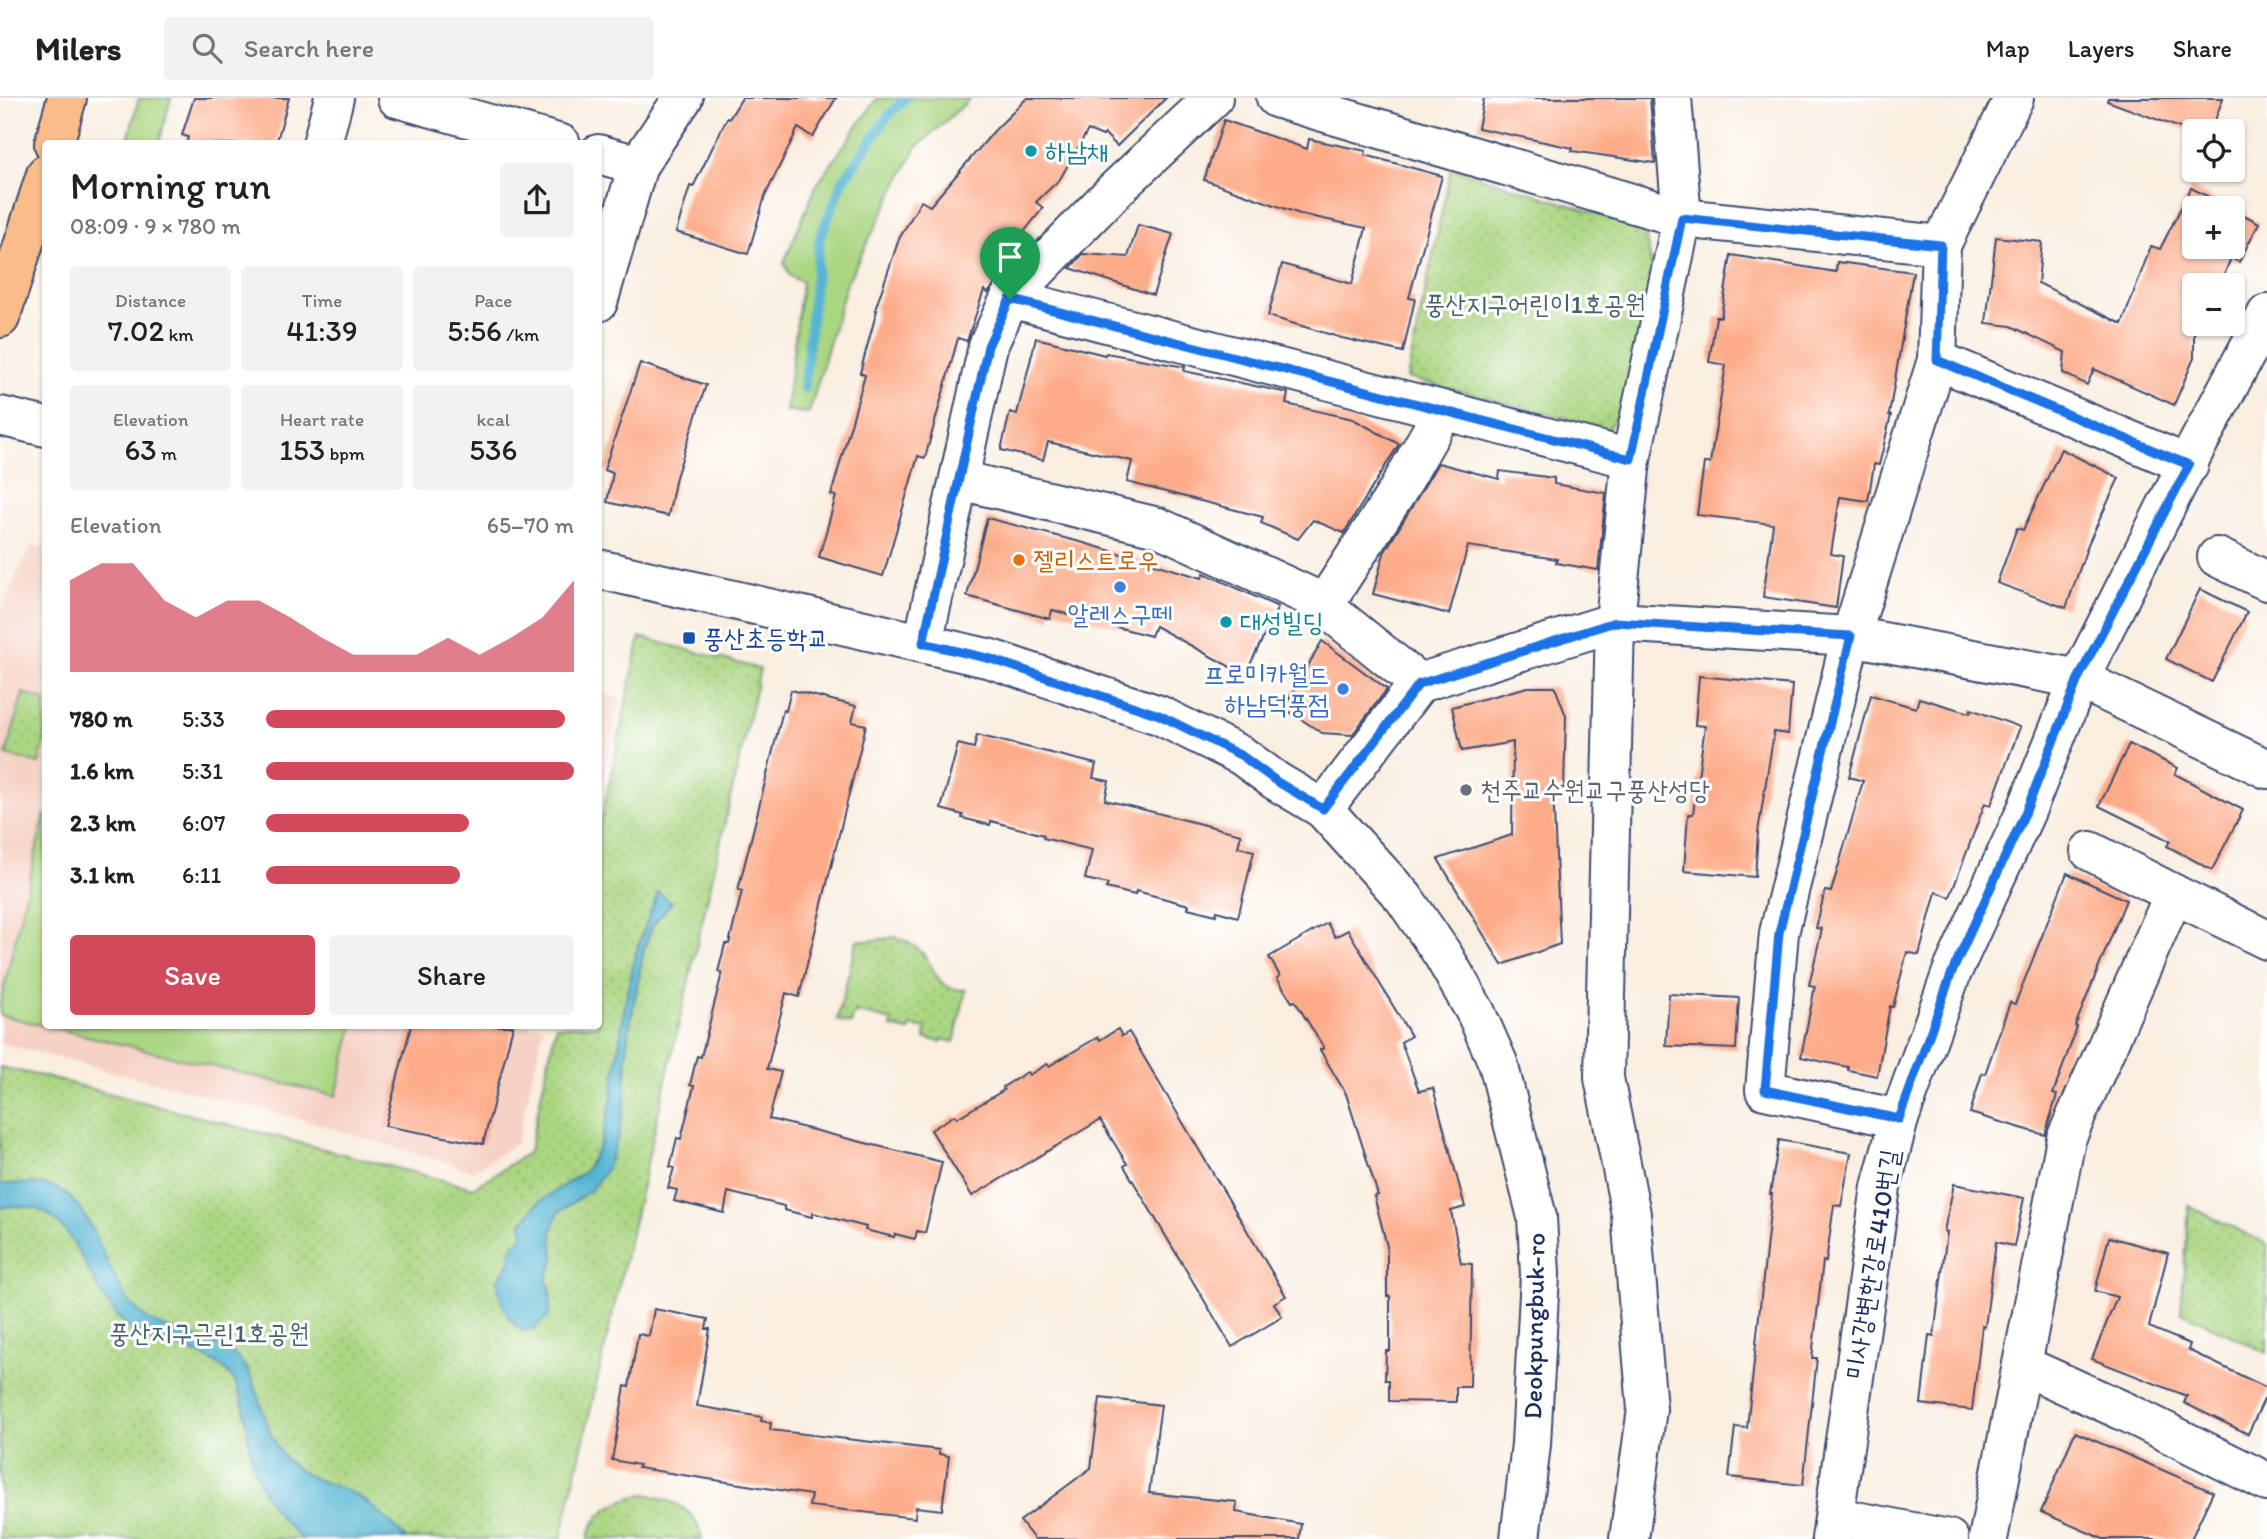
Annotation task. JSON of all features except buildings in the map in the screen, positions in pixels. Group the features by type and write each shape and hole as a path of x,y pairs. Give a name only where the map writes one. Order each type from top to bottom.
{"main road":[{"path":"55,140 66,98"},
{"path":"0,318 42,187"}],"street":[{"path":"323,140 334,98"},
{"path":"397,98 547,140"},
{"path":"602,288 638,165 683,98"},
{"path":"923,643 988,346 1010,299 1115,190 1213,98"},
{"path":"1276,98 1682,218 1941,245"},
{"path":"1629,1539 1647,1409 1631,1214 1604,1078 1615,622 1631,459 1682,218 1672,98"},
{"path":"1899,1119 1765,1090 1779,933 1851,636 1937,360 1941,245 2014,98"},
{"path":"602,155 638,165"},
{"path":"1010,299 1631,459"},
{"name":"미사강변한강로410번길","path":"1833,1528 1881,1187 1899,1119 1952,972 2026,811 2078,679 2267,314"},
{"path":"1937,360 2189,465"},
{"path":"1323,606 1397,492 1443,411"},
{"path":"0,416 42,426"},
{"path":"959,480 1158,527 1315,599 1419,684"},
{"path":"2217,556 2267,581"},
{"name":"Deokpungbuk-ro","path":"602,570 991,659 1159,715 1242,756 1276,781 1323,809 1404,898 1443,955 1476,1013 1498,1063 1537,1217 1540,1275 1531,1444 1520,1539"},
{"path":"1323,809 1419,684 1615,622 1851,636 2078,679 2267,769"},
{"path":"2090,851 2267,940"},
{"path":"1988,1539 2066,1139 2174,894"},
{"path":"2022,1365 2128,1413 2267,1482"},
{"path":"1833,1528 1949,1539"}],"shaded area":[{"path":"32,544 42,547 42,1029 543,1029 517,1143 473,1171 316,1123 0,1043 0,610"},
{"path":"602,693 622,699 602,785"}],"green space":[{"path":"139,98 171,98 160,140 128,140"},
{"path":"877,98 971,98 916,148 847,282 809,413 786,411 802,282 790,276 784,263 816,186"},
{"name":"풍산지구어린이1호공원","path":"1451,168 1644,228 1653,273 1635,387 1608,429 1407,378"},
{"name":"풍산지구근린1호공원","path":"640,637 760,669 561,1539 0,1539 0,1067 473,1188 529,1152 555,1029 602,1029 602,816"},
{"path":"23,693 42,699 42,752 39,764 6,755"},
{"path":"42,826 42,1025 0,1015 0,1004"},
{"path":"895,937 920,951 938,979 948,987 966,990 954,1042 925,1038 926,1029 911,1026 909,1031 891,1027 892,1021 855,1012 851,1024 837,1020 857,940"},
{"path":"58,1029 352,1029 336,1096"},
{"path":"2189,1206 2267,1244 2267,1353 2181,1312"},
{"path":"645,1494 664,1499 689,1513 695,1520 702,1539 588,1539 602,1513 626,1499"}],"water":[{"path":"658,892 672,902 653,925 644,949 628,1036 625,1103 619,1134 607,1168 591,1190 558,1213 552,1231 554,1262 546,1279 551,1291 549,1315 534,1329 521,1330 504,1308 497,1281 509,1264 512,1246 524,1235 522,1223 537,1203 585,1171 600,1145 610,1107 636,952"},
{"path":"0,1184 45,1185 58,1189 72,1200 84,1214 120,1288 132,1304 158,1325 211,1342 235,1356 251,1377 274,1440 289,1462 311,1477 358,1496 407,1539 302,1539 291,1530 267,1499 257,1476 243,1404 232,1378 208,1359 131,1330 107,1303 60,1225 45,1213 25,1206 0,1208"}],"waterway":[{"path":"804,388 820,237 843,181 889,115 906,98"}],"place":[{"name":"하남채","path":"1031,151"},
{"name":"젤리스트로우","path":"1019,560"},
{"name":"알레스구떼","path":"1120,587"},
{"name":"대성빌딩","path":"1226,622"},
{"name":"풍산초등학교","path":"689,638"},
{"name":"프로미카월드 하남덕풍점","path":"1343,689"},
{"name":"천주교수원교구풍산성당","path":"1466,790"}],"route":[{"path":"1682,218 1941,245 1937,360 2189,465 2078,679 2026,811 1952,972 1899,1119 1765,1090 1779,933 1851,636 1615,622 1419,684 1323,809 1276,781 1242,756 1159,715 991,659 923,643 988,346 1010,299 1631,459 1682,218"}]}
